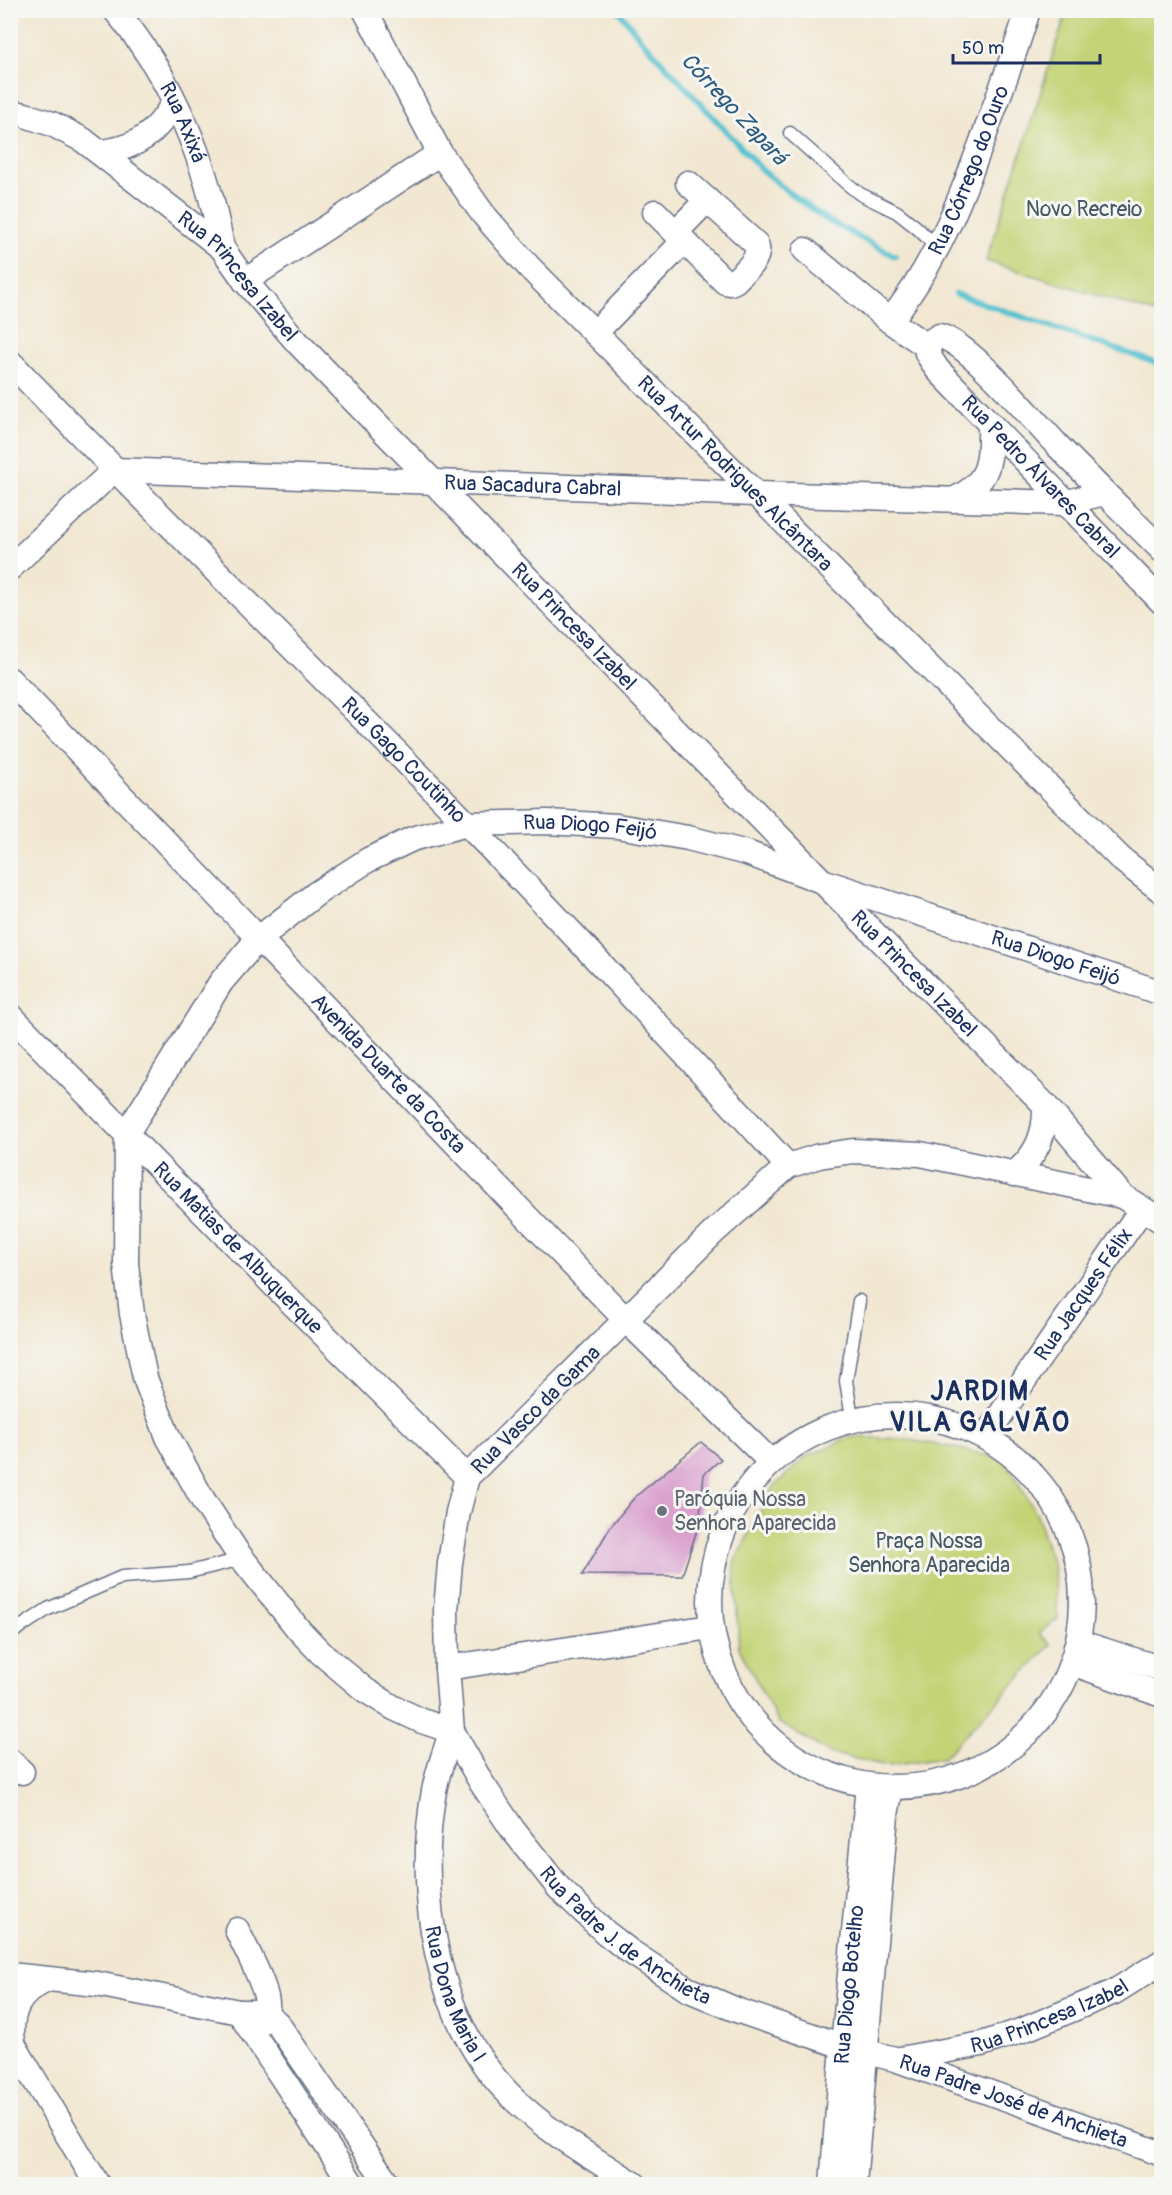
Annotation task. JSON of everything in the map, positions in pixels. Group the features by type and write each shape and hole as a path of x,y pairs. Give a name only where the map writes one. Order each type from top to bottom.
{"street":[{"name":"Rua Axixá","path":"115,10 150,56 174,102 195,151 215,211 222,248"},
{"name":"Rua Artur Rodrigues Alcântara","path":"365,10 440,153 483,214 529,267 1121,859 1161,891"},
{"name":"Rua Córrego do Ouro","path":"890,321 904,303 938,248 964,192 1028,10"},
{"path":"102,153 127,147 152,133 165,118 174,102"},
{"name":"Rua Princesa Izabel","path":"10,112 25,114 52,124 83,140 222,248 245,281 297,342 822,881 1045,1105 1142,1209"},
{"path":"245,281 440,153"},
{"path":"655,212 725,282 735,281 756,258 758,251 756,244 688,183"},
{"path":"595,333 680,237 707,200"},
{"name":"Rua Pedro Álvares Cabral","path":"806,250 890,321 928,347"},
{"name":"Rua Pedro Álvares Cabral","path":"1161,550 1011,394 958,344 939,336 933,339 928,347 930,360 937,369 1161,603"},
{"name":"Rua Gago Coutinho","path":"10,362 114,470 467,824 630,993 788,1166"},
{"path":"953,500 967,494 980,482 989,464 990,424"},
{"path":"10,568 114,470"},
{"name":"Rua Sacadura Cabral","path":"114,470 1064,503 1104,493"},
{"name":"Avenida Duarte da Costa","path":"10,680 626,1320 771,1462"},
{"name":"Rua Diogo Feijó","path":"127,1132 221,982 258,939 317,893 368,860 412,839 467,824 547,822 617,826 688,837 747,853 822,881 1161,993"},
{"name":"Rua Matias de Albuquerque","path":"10,1015 127,1132 279,1290 467,1477"},
{"path":"1014,1174 1028,1161 1039,1144 1044,1125 1045,1105"},
{"path":"127,1132 126,1264 132,1314 145,1378 168,1437 203,1500 242,1559 299,1630 341,1671 394,1708 452,1731"},
{"path":"788,1166 819,1156 853,1151 920,1154 1014,1174 1142,1209"},
{"name":"Rua Vasco da Gama","path":"452,1731 447,1668 446,1610 458,1512 467,1477 715,1231 788,1166"},
{"name":"Rua Jacques Félix","path":"986,1436 1142,1209"},
{"path":"874,1414 932,1416 986,1436 1025,1464 1056,1502 1075,1546 1083,1594 1075,1653 1051,1705 1020,1741 981,1767 937,1784 879,1787 810,1768 762,1733 727,1684 710,1627 712,1566 733,1509 771,1462 819,1430 852,1418 874,1414"},
{"path":"447,1668 710,1627"},
{"path":"1075,1653 1161,1669"},
{"path":"1075,1653 1161,1695"},
{"name":"Rua Padre J. de Anchieta","path":"452,1731 481,1782 513,1830 559,1888 605,1932 687,1989 739,2011 854,2049"},
{"name":"Rua Dona Maria I","path":"452,1731 440,1763 434,1794 428,1861 435,1941 445,1984 461,2026 482,2062 508,2094 547,2128 634,2184"},
{"name":"Rua Diogo Botelho","path":"832,2184 854,2049 886,1815 879,1787"},
{"path":"237,1930 264,1990 267,2004 259,2023"},
{"name":"Rua Princesa Izabel","path":"895,2059 938,2054 982,2044 1023,2030 1114,1992 1161,1962"},
{"path":"10,1975 97,1984 239,2012 259,2023 278,2023 388,2184"},
{"path":"47,1980 34,1986 18,2005 12,2023 12,2041 97,2184"},
{"path":"259,2023 352,2184"},
{"name":"Rua Diogo Botelho","path":"854,2049 854,2184"},
{"name":"Rua Padre José de Anchieta","path":"854,2049 895,2059 1161,2154"}],"lane":[{"path":"790,133 860,194 897,212 938,248"},
{"path":"852,1418 846,1381 859,1301"},
{"path":"10,1634 48,1609 122,1577 189,1572 242,1559"}],"green space":[{"name":"Novo Recreio","path":"1067,11 1161,11 1161,315 986,261"},
{"name":"Praça Nossa Senhora Aparecida","path":"851,1437 903,1439 956,1448 1005,1460 1037,1515 1054,1569 1058,1619 1039,1633 1051,1645 943,1758 888,1766 829,1753 778,1722 739,1648 734,1563 773,1487 807,1456"}],"building":[{"name":"Paróquia Nossa Senhora Aparecida","path":"701,1442 721,1459 704,1474 699,1524 682,1576 582,1575 611,1526 634,1498"}],"waterway":[{"name":"Córrego Zapará","path":"618,10 641,39 762,170 827,220 895,256"},
{"name":"Córrego Zapará","path":"956,294 1162,365"}],"place":[{"name":"Paróquia Nossa Senhora Aparecida","path":"662,1511"}],"district":[{"name":"JARDIM VILA GALVÃO","path":"980,1406"}]}
